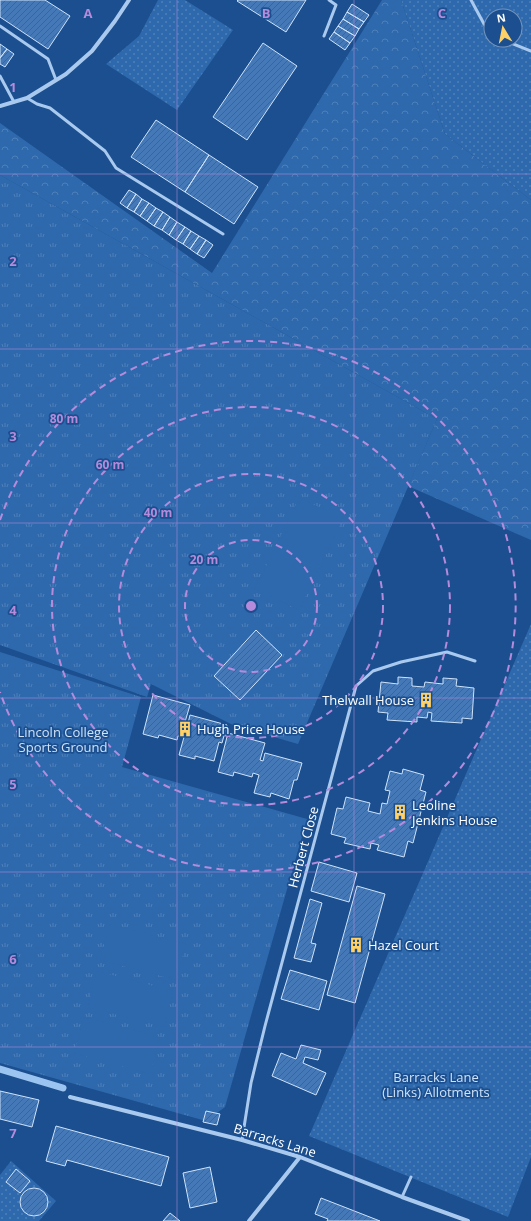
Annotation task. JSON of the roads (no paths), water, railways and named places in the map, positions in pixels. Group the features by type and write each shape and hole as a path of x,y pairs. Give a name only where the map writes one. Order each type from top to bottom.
{"street":[{"path":"0,106 27,98 66,74 92,51 115,22 129,0"},
{"name":"Barracks Lane","path":"70,1097 242,1140 300,1157 468,1221"},
{"path":"249,1221 300,1157"}],"lane":[{"path":"324,36 336,5 329,0"},
{"path":"470,0 483,22"},
{"path":"0,26 48,58 56,80"},
{"path":"0,76 14,102"},
{"path":"27,98 37,104 50,108 105,150 116,168 224,234"},
{"name":"Herbert Close","path":"242,1140 251,1083 265,1026 356,686 373,671 400,662 447,652 475,660"},
{"path":"402,1197 411,1178"}],"waterway":[{"path":"0,1069 63,1088"}],"place":[{"name":"Thelwall House","path":"426,700"},
{"name":"Hugh Price House","path":"185,729"},
{"name":"Leoline Jenkins House","path":"400,812"},
{"name":"Hazel Court","path":"356,945"}],"park label":[{"name":"Lincoln College Sports Ground","path":"63,740"},
{"name":"Barracks Lane (Links) Allotments","path":"436,1084"}]}
